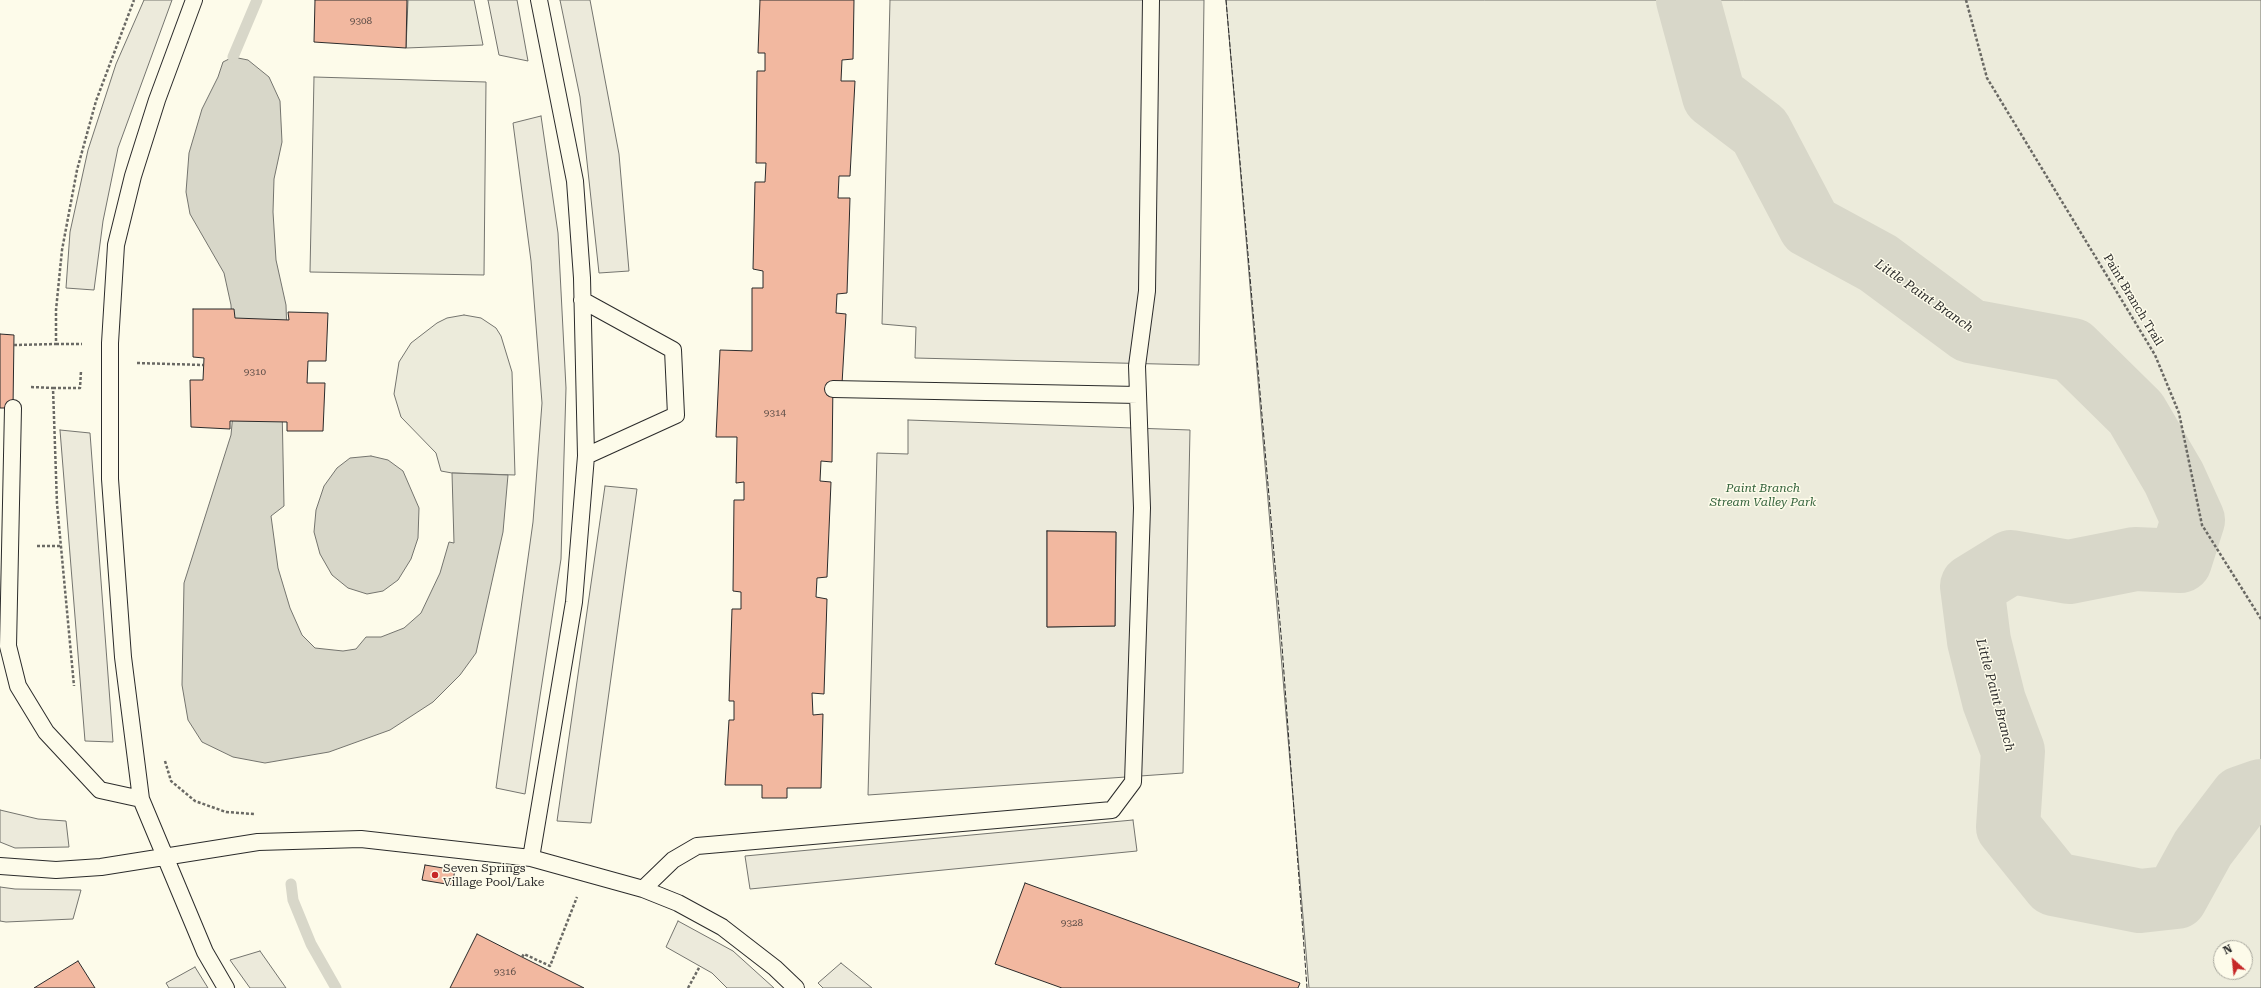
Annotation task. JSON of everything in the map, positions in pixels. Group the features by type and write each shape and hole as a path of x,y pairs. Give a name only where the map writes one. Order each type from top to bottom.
{"lane":[{"path":"194,0 145,138 133,176 116,245 110,343 110,479 123,657 141,799 205,952 226,988"},
{"path":"531,858 574,602 586,456 582,300 575,181 539,0"},
{"path":"642,889 673,860 697,846 1112,810 1134,782 1142,508 1137,366 1147,291 1151,0"},
{"path":"582,300 673,350 676,415 586,456"},
{"path":"833,389 1138,395"},
{"path":"13,408 8,646 18,686 46,732 100,790 141,799"},
{"path":"0,866 56,870 101,867 258,842 361,839 531,858 642,889 678,903 722,927 775,968 796,988"}],"path":[{"path":"56,344 56,310 62,250 77,170 96,101 134,0"},
{"name":"Paint Branch Trail","path":"1966,0 1987,78 2155,355 2179,412 2202,525 2261,618"},
{"path":"14,345 82,343 81,351"},
{"path":"135,356 135,371"},
{"path":"135,363 203,365"},
{"path":"27,386 80,388 81,366"},
{"path":"53,388 57,504 74,686"},
{"path":"164,756 172,781 195,800 226,812 256,814"},
{"path":"522,957 524,954 550,966 577,897"},
{"path":"688,988 700,966"}],"green space":[{"path":"408,0 474,0 483,45 406,48"},
{"name":"Paint Branch Stream Valley Park","path":"1226,0 2261,0 2261,988 1309,988"},
{"path":"314,77 486,82 484,275 310,272"},
{"path":"464,315 481,318 496,328 501,336 512,372 515,475 452,473 441,471 436,453 401,417 394,394 399,362 411,343 437,323 447,318"}],"shaded area":[{"path":"144,0 172,0 118,148 103,221 94,290 66,288 70,232 88,150 116,64"},
{"path":"488,0 517,0 528,61 499,55"},
{"path":"560,0 590,0 619,154 629,271 599,273 580,97"},
{"path":"890,0 1204,0 1199,365 915,358 916,327 882,324"},
{"path":"233,57 248,60 269,77 280,101 282,142 274,179 273,212 276,260 286,305 287,336 282,405 284,506 271,516 278,568 290,608 302,635 315,648 343,651 356,649 366,637 381,637 404,628 421,613 440,573 449,542 454,543 452,473 508,475 503,532 476,653 460,675 433,702 390,730 329,752 265,763 233,757 202,742 188,720 182,685 184,583 231,435 235,392 231,305 224,273 190,214 186,192 189,153 202,109 218,77 223,62"},
{"path":"541,116 558,233 566,388 561,559 525,794 496,788 533,522 542,403 531,261 513,123"},
{"path":"908,420 1190,430 1183,773 868,795 877,453 908,454","holes":["1047,531 1116,532 1115,626 1047,627"]},
{"path":"60,430 90,433 113,742 85,741"},
{"path":"371,456 388,460 403,471 419,508 418,538 411,559 398,580 383,591 367,594 348,588 332,575 320,554 314,532 316,510 324,486 337,468 350,458"},
{"path":"605,486 637,489 591,823 557,821"},
{"path":"0,810 38,819 66,821 69,847 15,848 0,842"},
{"path":"1133,820 1137,851 750,889 745,856"},
{"path":"0,887 15,889 81,890 73,919 6,922 0,921"},
{"path":"678,921 733,951 774,988 727,988 712,973 666,947"},
{"path":"260,951 286,988 250,988 230,960"},
{"path":"841,963 872,988 823,988 818,983"},
{"path":"195,967 208,988 169,988 166,983"}],"building":[{"path":"315,0 407,0 406,48 314,42"},
{"path":"760,0 854,0 853,59 842,60 841,81 855,81 850,176 839,176 838,198 850,198 847,293 837,294 836,313 846,314 842,384 833,381 832,462 821,461 820,481 831,482 827,577 817,578 816,597 827,599 824,694 812,693 813,715 823,714 821,788 787,788 787,798 762,798 762,785 725,785 729,720 734,720 734,701 729,701 732,609 741,609 741,592 733,591 734,500 744,500 744,482 736,483 737,437 716,437 720,350 752,351 752,288 763,288 763,271 753,269 755,182 765,182 766,163 756,163 757,71 765,71 765,53 758,53"},
{"path":"193,309 234,309 235,318 289,320 288,312 328,313 326,361 308,361 307,383 325,383 323,431 287,431 287,422 230,421 230,429 191,427 190,380 203,380 204,358 193,357"},
{"path":"0,334 14,335 13,408 0,408"},
{"path":"1047,531 1116,532 1115,626 1047,627"},
{"path":"425,865 455,870 452,885 422,880"},
{"path":"1025,883 1300,983 1298,988 1062,988 995,964"},
{"path":"477,934 522,957 584,988 450,988"},
{"path":"78,961 95,988 34,988"}],"waterway":[{"path":"233,57 257,0"},
{"name":"Little Paint Branch","path":"1688,0 1714,96 1760,131 1810,226 1878,263 1970,331 2072,350 2136,413 2174,478 2193,520 2180,561 2135,559 2069,572 2011,562 1972,586 1979,641 1994,701 2013,751 2008,827 2054,884 2140,901 2176,897 2203,848 2241,798 2261,791"},
{"path":"291,884 293,900 311,944 336,988"}],"fence":[{"path":"1226,0 1282,646 1307,988"}],"place":[{"name":"Seven Springs Village Pool/Lake","path":"435,875"}]}
